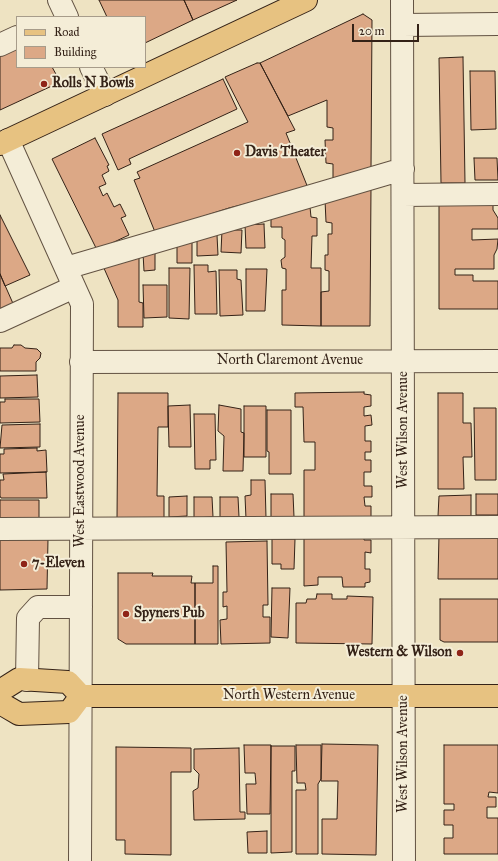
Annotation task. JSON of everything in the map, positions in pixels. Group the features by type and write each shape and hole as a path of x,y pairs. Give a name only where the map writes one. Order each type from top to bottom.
{"main road":[{"path":"4,142 306,0"},
{"path":"0,691 19,679 68,682 81,696 69,712 19,714 0,703"},
{"name":"North Western Avenue","path":"81,696 498,696"}],"street":[{"path":"59,0 67,16"},
{"name":"West Wilson Avenue","path":"402,0 405,696 404,861"},
{"path":"403,25 498,24"},
{"path":"0,45 16,37"},
{"path":"91,68 104,95"},
{"name":"West Eastwood Avenue","path":"4,142 82,304 80,861"},
{"path":"0,321 70,277 403,169"},
{"path":"403,194 498,194"},
{"name":"North Claremont Avenue","path":"81,362 498,361"},
{"path":"0,529 498,527"},
{"path":"27,680 28,618 38,607 81,607"}],"building":[{"path":"99,0 184,0 193,20 146,43 146,16 107,16"},
{"path":"184,0 237,0 193,20"},
{"path":"363,14 372,20 371,169 333,180 333,164 326,163 325,140 333,140 333,128 327,127 327,100 288,116 260,63"},
{"path":"16,45 16,68 53,68 57,76 54,85 0,110 0,53"},
{"path":"463,57 465,183 441,183 439,58"},
{"name":"Davis Theater","path":"260,63 295,130 286,133 308,188 229,208 155,232 134,180 140,178 137,172 248,122 225,77"},
{"path":"470,71 495,71 496,129 471,130"},
{"path":"223,79 237,109 129,159 131,164 118,170 102,134"},
{"path":"95,138 109,165 107,166 109,171 102,175 106,184 99,187 103,196 107,193 114,207 120,204 126,216 121,218 129,235 97,250 52,159"},
{"path":"474,158 497,158 498,180 475,180"},
{"path":"371,188 370,326 321,326 321,292 329,291 329,271 325,270 325,255 328,255 328,234 332,234 332,223 326,222 325,200"},
{"path":"439,199 493,200 493,210 498,218 498,229 472,229 472,240 498,239 497,249 494,255 494,269 455,269 455,275 473,275 473,281 498,281 498,309 439,309"},
{"path":"310,207 311,217 317,218 317,236 312,236 311,268 321,268 321,326 282,325 282,290 286,290 286,269 282,268 281,260 285,257 285,240 282,238 282,227 271,227 271,216"},
{"path":"0,215 30,275 5,286 0,274"},
{"path":"264,224 265,248 246,248 245,225"},
{"path":"222,230 242,230 241,253 221,252"},
{"path":"217,235 218,255 197,256 197,236"},
{"path":"177,242 192,242 192,263 177,263"},
{"path":"143,253 155,253 155,270 144,271"},
{"path":"131,258 139,258 139,302 143,303 143,327 118,327 118,300 103,266"},
{"path":"194,265 208,265 208,272 216,271 217,314 195,314"},
{"path":"169,268 190,268 189,319 169,318"},
{"path":"246,269 267,269 265,311 246,311"},
{"path":"219,270 237,270 237,279 241,280 243,315 220,316"},
{"path":"0,274 15,308 0,316"},
{"path":"143,285 167,285 167,317 144,318"},
{"path":"14,345 37,349 41,353 40,358 36,362 36,371 0,371 0,348 12,348"},
{"path":"37,375 38,397 0,398 0,376"},
{"path":"364,392 364,394 371,395 371,406 364,407 364,416 371,415 372,425 365,426 365,441 371,441 371,452 365,452 365,460 371,460 371,472 364,472 364,486 372,486 372,497 364,497 365,506 371,506 371,517 304,520 304,470 315,470 315,442 304,442 303,407 295,407 295,393"},
{"path":"118,393 168,393 168,427 158,427 157,496 164,496 164,519 117,519"},
{"path":"438,393 463,393 463,423 471,423 472,457 463,457 464,489 438,489"},
{"path":"5,399 39,399 40,422 0,423 0,402 5,402"},
{"path":"190,405 191,447 169,447 168,406"},
{"path":"219,405 241,409 241,432 244,433 243,471 223,471 224,436 218,431"},
{"path":"244,406 266,406 266,457 244,457"},
{"path":"474,408 496,408 496,480 475,480"},
{"path":"267,410 291,410 291,474 269,474 269,452 267,451"},
{"path":"194,414 215,414 216,460 210,460 210,469 195,469"},
{"path":"40,424 40,447 0,448 2,425"},
{"path":"37,448 37,451 46,450 47,472 0,473 0,454 4,454 4,449"},
{"path":"46,472 47,498 1,498 0,480 4,480 3,474"},
{"path":"251,480 265,480 266,518 246,519 245,496 251,495"},
{"path":"271,494 293,494 294,517 271,517"},
{"path":"476,494 498,494 498,515 476,515"},
{"path":"471,495 471,516 438,516 439,496"},
{"path":"187,496 187,516 169,517 169,497"},
{"path":"194,497 212,497 213,517 194,518"},
{"path":"220,497 238,497 239,517 220,517"},
{"path":"0,500 39,500 39,521 0,522"},
{"path":"439,535 498,535 498,579 438,579"},
{"path":"304,536 364,536 364,540 371,540 371,553 365,552 365,569 370,569 370,582 365,583 365,587 343,587 342,577 318,577 318,585 304,586"},
{"name":"7-Eleven","path":"0,538 48,539 47,589 0,590"},
{"path":"272,539 295,539 294,569 281,569 281,564 272,564"},
{"path":"267,541 268,605 263,605 263,617 270,617 270,643 221,644 220,620 227,619 227,606 223,607 223,592 227,592 226,542"},
{"path":"213,566 218,566 218,644 195,644 195,583 213,583"},
{"path":"118,573 153,573 152,576 192,576 191,583 195,583 195,644 126,644 118,639"},
{"path":"272,588 290,588 288,638 271,637"},
{"path":"317,594 332,594 332,599 347,599 347,596 373,597 372,644 296,643 296,603 306,603 307,599 316,599"},
{"path":"440,599 498,599 498,642 444,642 440,640"},
{"path":"322,744 378,745 376,855 322,854 322,819 337,819 338,781 321,781"},
{"path":"244,745 271,745 270,814 247,814 246,784 256,784 255,773 245,773"},
{"path":"296,745 321,745 321,779 318,784 318,854 296,854 296,790 306,790 305,783 297,783"},
{"path":"444,745 498,745 498,793 489,792 488,797 496,797 496,807 487,807 487,818 498,818 498,854 444,854 444,838 453,838 453,825 444,825 444,810 454,810 454,804 444,804"},
{"path":"271,746 295,746 295,771 292,771 292,852 271,853"},
{"path":"116,747 191,748 191,772 171,772 171,855 125,854 125,840 116,840"},
{"path":"239,748 240,812 245,812 245,819 194,820 193,791 198,788 199,774 194,769 194,749"},
{"path":"267,831 267,853 248,853 247,832"}],"place":[{"name":"Rolls N Bowls","path":"44,84"},
{"name":"Davis Theater","path":"237,153"},
{"name":"7-Eleven","path":"24,564"},
{"name":"Spyners Pub","path":"126,614"},
{"name":"Western & Wilson","path":"460,653"}]}
